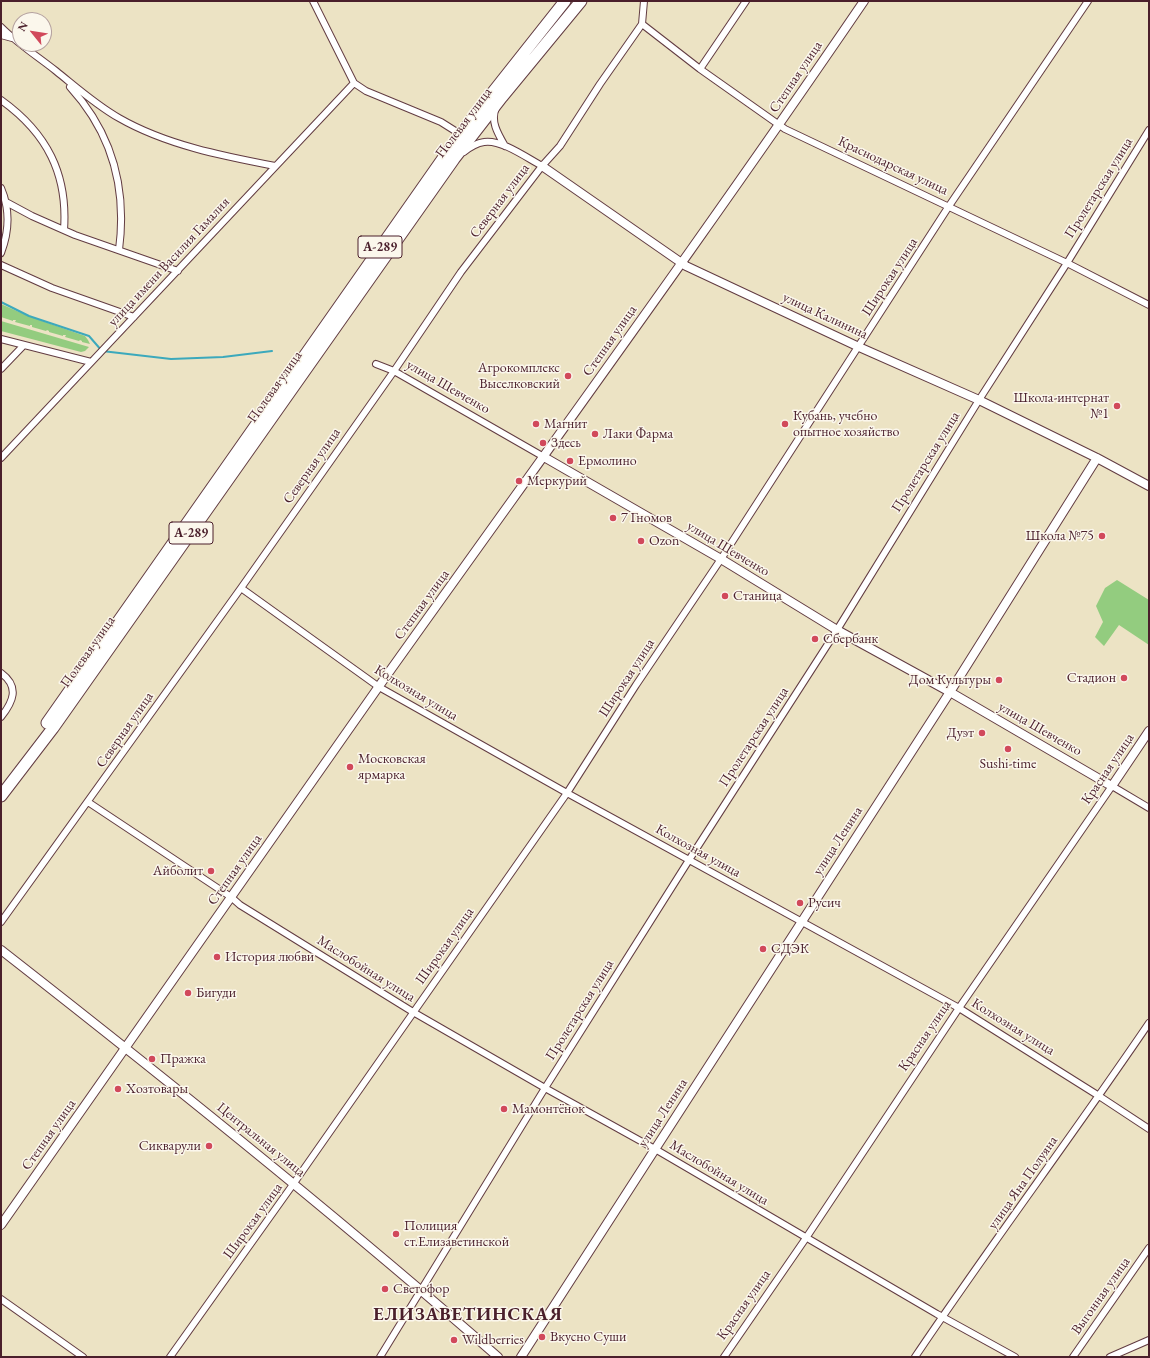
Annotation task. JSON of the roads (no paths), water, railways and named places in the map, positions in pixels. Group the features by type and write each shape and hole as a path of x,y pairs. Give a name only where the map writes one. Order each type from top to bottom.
{"highway":[{"name":"Полевая улица","path":"1,784 46,724 460,134 565,1"},
{"name":"Полевая улица","path":"1,796 53,728 454,160 502,97 581,1"}],"street":[{"path":"313,1 354,82 366,91 441,122 460,134"},
{"path":"642,24 644,1"},
{"path":"700,68 746,1"},
{"name":"Степная улица","path":"1,1225 379,687 779,125 864,1"},
{"name":"Широкая улица","path":"170,1357 294,1183 567,793 636,685 721,559 949,206 1088,1"},
{"name":"Краснодарская улица","path":"642,24 785,129 1067,263 1149,305"},
{"name":"Северная улица","path":"1,922 241,588 394,371 461,272 542,166 560,146 600,84 642,24"},
{"path":"1,27 12,38"},
{"path":"1,35 12,39"},
{"path":"30,52 80,91 109,112 129,124 189,147 218,155 275,166"},
{"path":"56,71 87,109 108,146 120,188 121,234 119,250"},
{"name":"улица имени Василия Гамалия","path":"1,458 354,82"},
{"name":"А-289","path":"502,97 495,111 494,120 496,129 505,146"},
{"path":"1,100 12,108 37,133 52,159 60,178 64,195 64,230"},
{"name":"Пролетарская улица","path":"380,1357 545,1088 837,630 978,400 1067,263 1149,130"},
{"name":"А-289","path":"454,160 471,147 483,142 492,142 505,146"},
{"name":"улица Калинина","path":"505,146 542,166 680,263 978,400 1097,458 1149,486"},
{"path":"1,188 8,212 8,227 1,253"},
{"path":"6,202 32,216 64,230 178,271"},
{"path":"1,265 52,288 134,317"},
{"path":"1,339 91,362"},
{"path":"1,369 24,345"},
{"name":"улица Шевченко","path":"376,364 394,371 544,457 721,559 837,630 950,692 1149,808"},
{"name":"улица Ленина","path":"521,1357 950,692 1097,458"},
{"name":"Колхозная улица","path":"241,588 379,687 567,793 959,1008 1149,1128"},
{"path":"1,673 12,687 13,697 9,706 1,717"},
{"name":"Красная улица","path":"724,1357 806,1238 959,1008 1149,731"},
{"name":"Маслобойная улица","path":"88,802 231,897 240,905 413,1012 545,1088 655,1148 942,1317 1015,1357"},
{"name":"Центральная улица","path":"1,950 294,1183 498,1357"},
{"name":"улица Яна Полуяна","path":"916,1357 942,1317 1100,1096 1149,1023"},
{"name":"Выгонная улица","path":"1073,1357 1149,1248"},
{"path":"1,1299 83,1357"},
{"path":"1110,1357 1149,1340"}],"waterway":[{"path":"1,302 29,316 89,336 102,351 171,359 223,357 272,351"}],"place":[{"name":"Агрокомплекс Выселковский","path":"568,376"},
{"name":"Школа-интернат №1","path":"1117,406"},
{"name":"Магнит","path":"536,424"},
{"name":"Кубань, учебно опытное хозяйство","path":"785,424"},
{"name":"Лаки Фарма","path":"595,434"},
{"name":"Здесь","path":"543,443"},
{"name":"Ермолино","path":"570,461"},
{"name":"Меркурий","path":"519,481"},
{"name":"7 Гномов","path":"613,518"},
{"name":"Школа №75","path":"1102,536"},
{"name":"Ozon","path":"641,541"},
{"name":"Станица","path":"725,596"},
{"name":"Сбербанк","path":"815,639"},
{"name":"Стадион","path":"1124,678"},
{"name":"Дом Культуры","path":"999,680"},
{"name":"Дуэт","path":"982,733"},
{"name":"Sushi-time","path":"1008,749"},
{"name":"Московская ярмарка","path":"350,767"},
{"name":"Айболит","path":"211,871"},
{"name":"Русич","path":"800,903"},
{"name":"СДЭК","path":"763,949"},
{"name":"История любви","path":"217,957"},
{"name":"Бигуди","path":"188,993"},
{"name":"Пражка","path":"152,1059"},
{"name":"Хозтовары","path":"118,1089"},
{"name":"Мамонтёнок","path":"504,1109"},
{"name":"Сикварули","path":"209,1146"},
{"name":"Полиция ст.Елизаветинской","path":"396,1234"},
{"name":"Светофор","path":"385,1289"},
{"name":"Вкусно Суши","path":"542,1337"},
{"name":"Wildberries","path":"454,1340"}],"district":[{"name":"ЕЛИЗАВЕТИНСКАЯ","path":"468,1315"}]}
